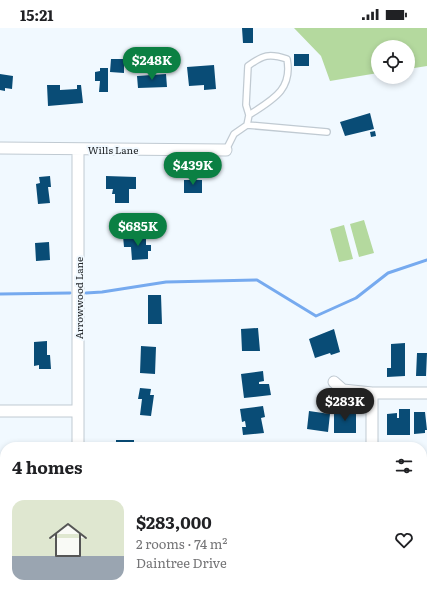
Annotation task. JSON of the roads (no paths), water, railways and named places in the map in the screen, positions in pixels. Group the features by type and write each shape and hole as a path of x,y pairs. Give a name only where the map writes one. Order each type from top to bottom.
{"street":[{"name":"Wills Lane","path":"0,148 226,150"},
{"name":"Arrowwood Lane","path":"78,149 78,442"},
{"path":"334,382 343,390 372,393 427,393"},
{"path":"372,393 372,442"},
{"path":"0,411 78,411"}],"lane":[{"path":"247,125 249,115 246,105 248,66 262,56 278,56 287,59 288,78 284,89 249,115"},
{"path":"226,150 234,134 247,125 327,132"}],"waterway":[{"path":"86,293 166,282 257,280 316,316 356,298 388,273 427,260"},
{"path":"0,294 70,293"}]}
